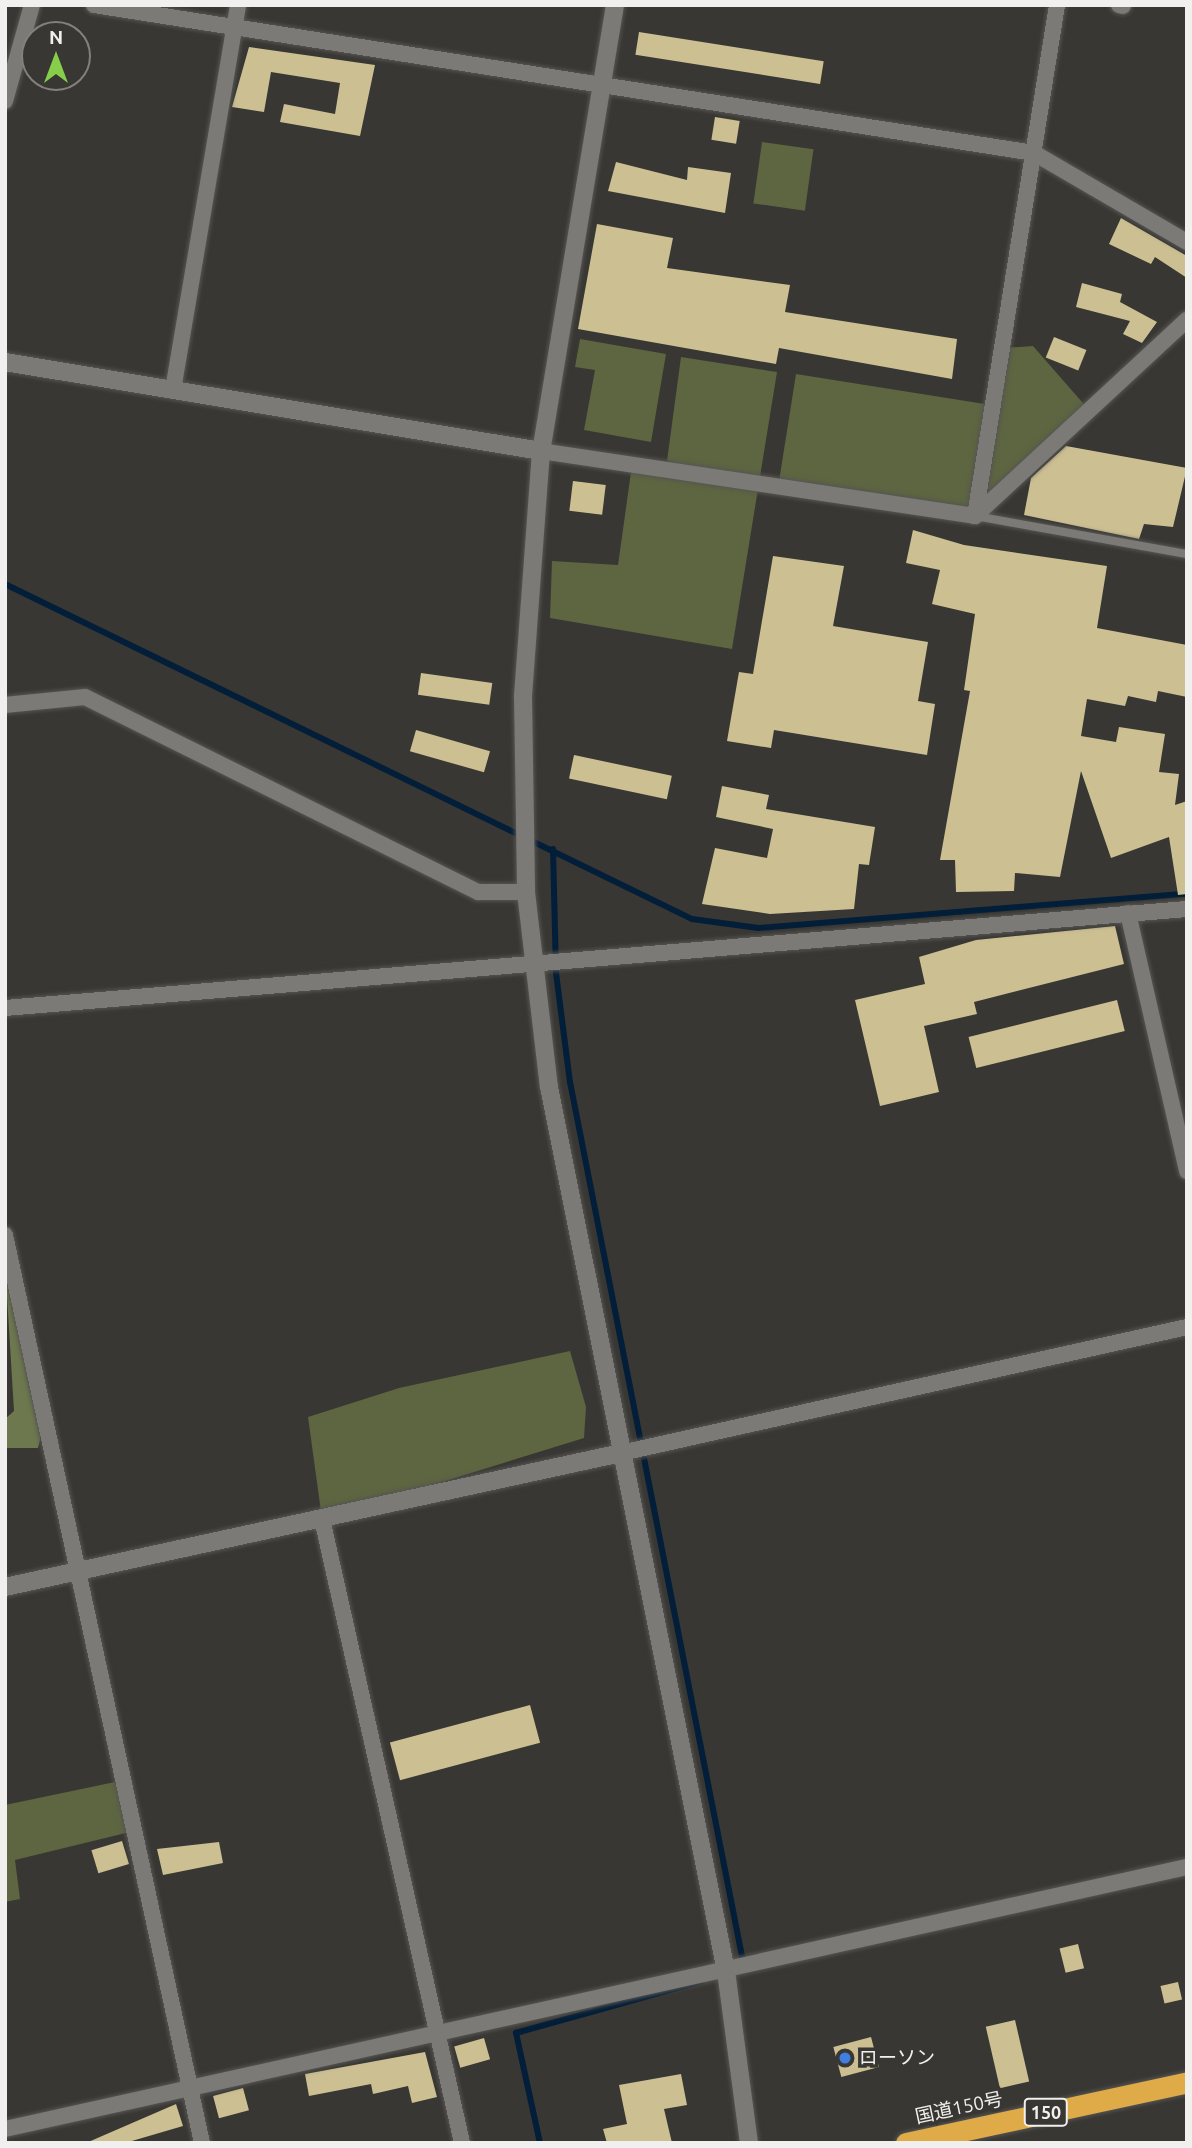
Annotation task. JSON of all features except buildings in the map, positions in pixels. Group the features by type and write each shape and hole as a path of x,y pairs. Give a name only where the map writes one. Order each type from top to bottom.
{"highway":[{"name":"国道150号","path":"906,2143 1187,2082"}],"street":[{"path":"5,101 32,5"},
{"path":"94,5 601,88 1034,153 1187,242"},
{"path":"173,390 238,5"},
{"path":"615,5 541,451 523,696 526,892 531,960 549,1087 726,1971 749,2143"},
{"path":"975,516 1057,5"},
{"path":"975,516 1187,320"},
{"path":"5,362 541,451 975,516"},
{"path":"5,705 85,697 478,892 526,892"},
{"path":"5,1008 531,960 1187,909"},
{"path":"1128,913 1187,1171"},
{"path":"5,1235 202,2143"},
{"path":"5,1587 78,1574 1187,1327"},
{"path":"322,1519 462,2143"},
{"path":"5,2129 1187,1867"}],"lane":[{"path":"975,516 1187,554"}],"green space":[{"path":"762,142 813,149 805,211 753,203"},
{"path":"580,339 666,354 651,442 584,430 595,370 575,367"},
{"path":"1033,346 1089,410 983,509 1003,348"},
{"path":"681,357 777,372 732,649 550,618 552,561 618,565 632,465 752,481 667,461"},
{"path":"796,374 993,405 975,518 778,487"},
{"path":"5,1263 41,1436 38,1448 5,1448 5,1419 14,1411"},
{"path":"570,1351 586,1407 584,1438 322,1519 308,1417 399,1388"},
{"path":"115,1782 134,1831 15,1860 20,1899 5,1902 5,1805"}],"waterway":[{"path":"5,584 692,919 758,928 1185,894"},
{"path":"553,849 556,973 570,1082 743,1961"},
{"path":"540,2143 516,2033 702,1981"}],"place":[{"name":"ローソン","path":"845,2058"}]}
